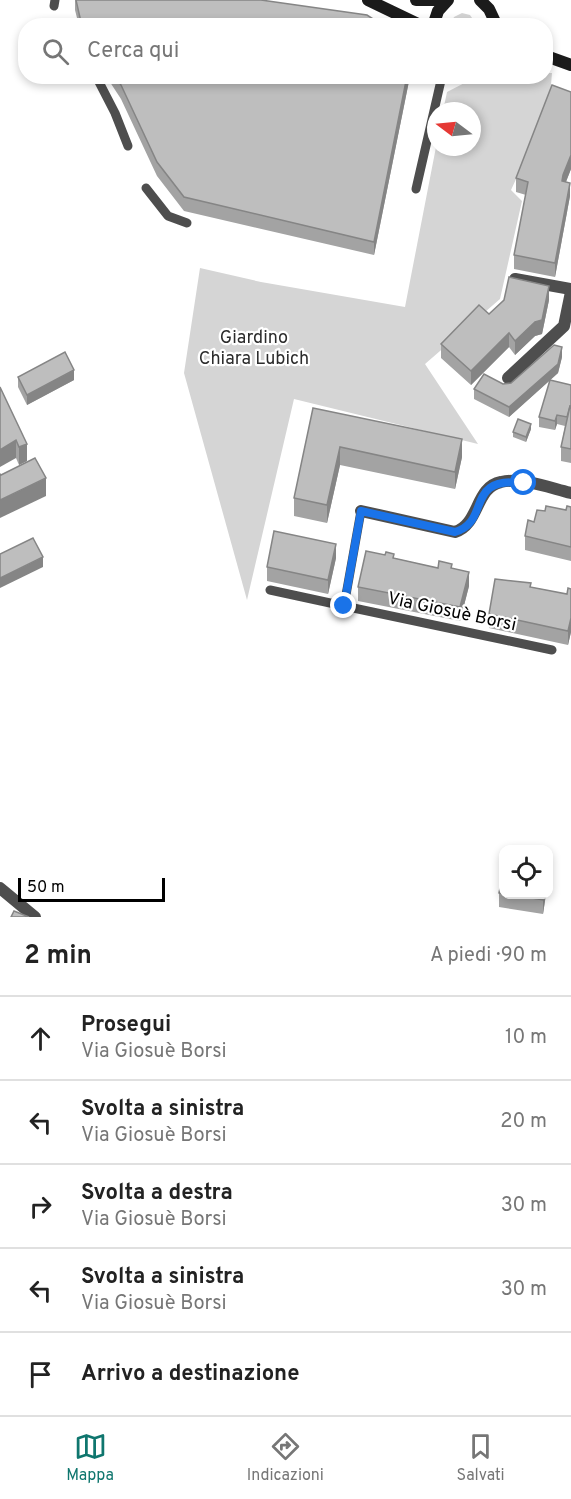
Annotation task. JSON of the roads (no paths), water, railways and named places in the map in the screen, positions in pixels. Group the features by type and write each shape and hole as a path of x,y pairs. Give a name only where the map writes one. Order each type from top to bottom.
{"main road":[{"path":"368,0 405,18"},
{"path":"417,0 448,0"},
{"path":"436,18 438,11 448,0"},
{"path":"480,0 489,9 493,18"},
{"path":"553,59 571,65"}],"street":[{"path":"508,378 564,326 571,290 515,279"},
{"path":"361,511 455,532 463,530 471,522 488,488 498,482 524,483 571,493"},
{"path":"0,888 35,917"}],"lane":[{"path":"100,84 116,113 128,146"},
{"path":"416,189 440,84"},
{"path":"146,188 168,216 187,223"},
{"path":"344,606 361,511"},
{"name":"Via Giosuè Borsi","path":"270,590 552,650"}],"park label":[{"name":"Giardino Chiara Lubich","path":"254,347"}]}
